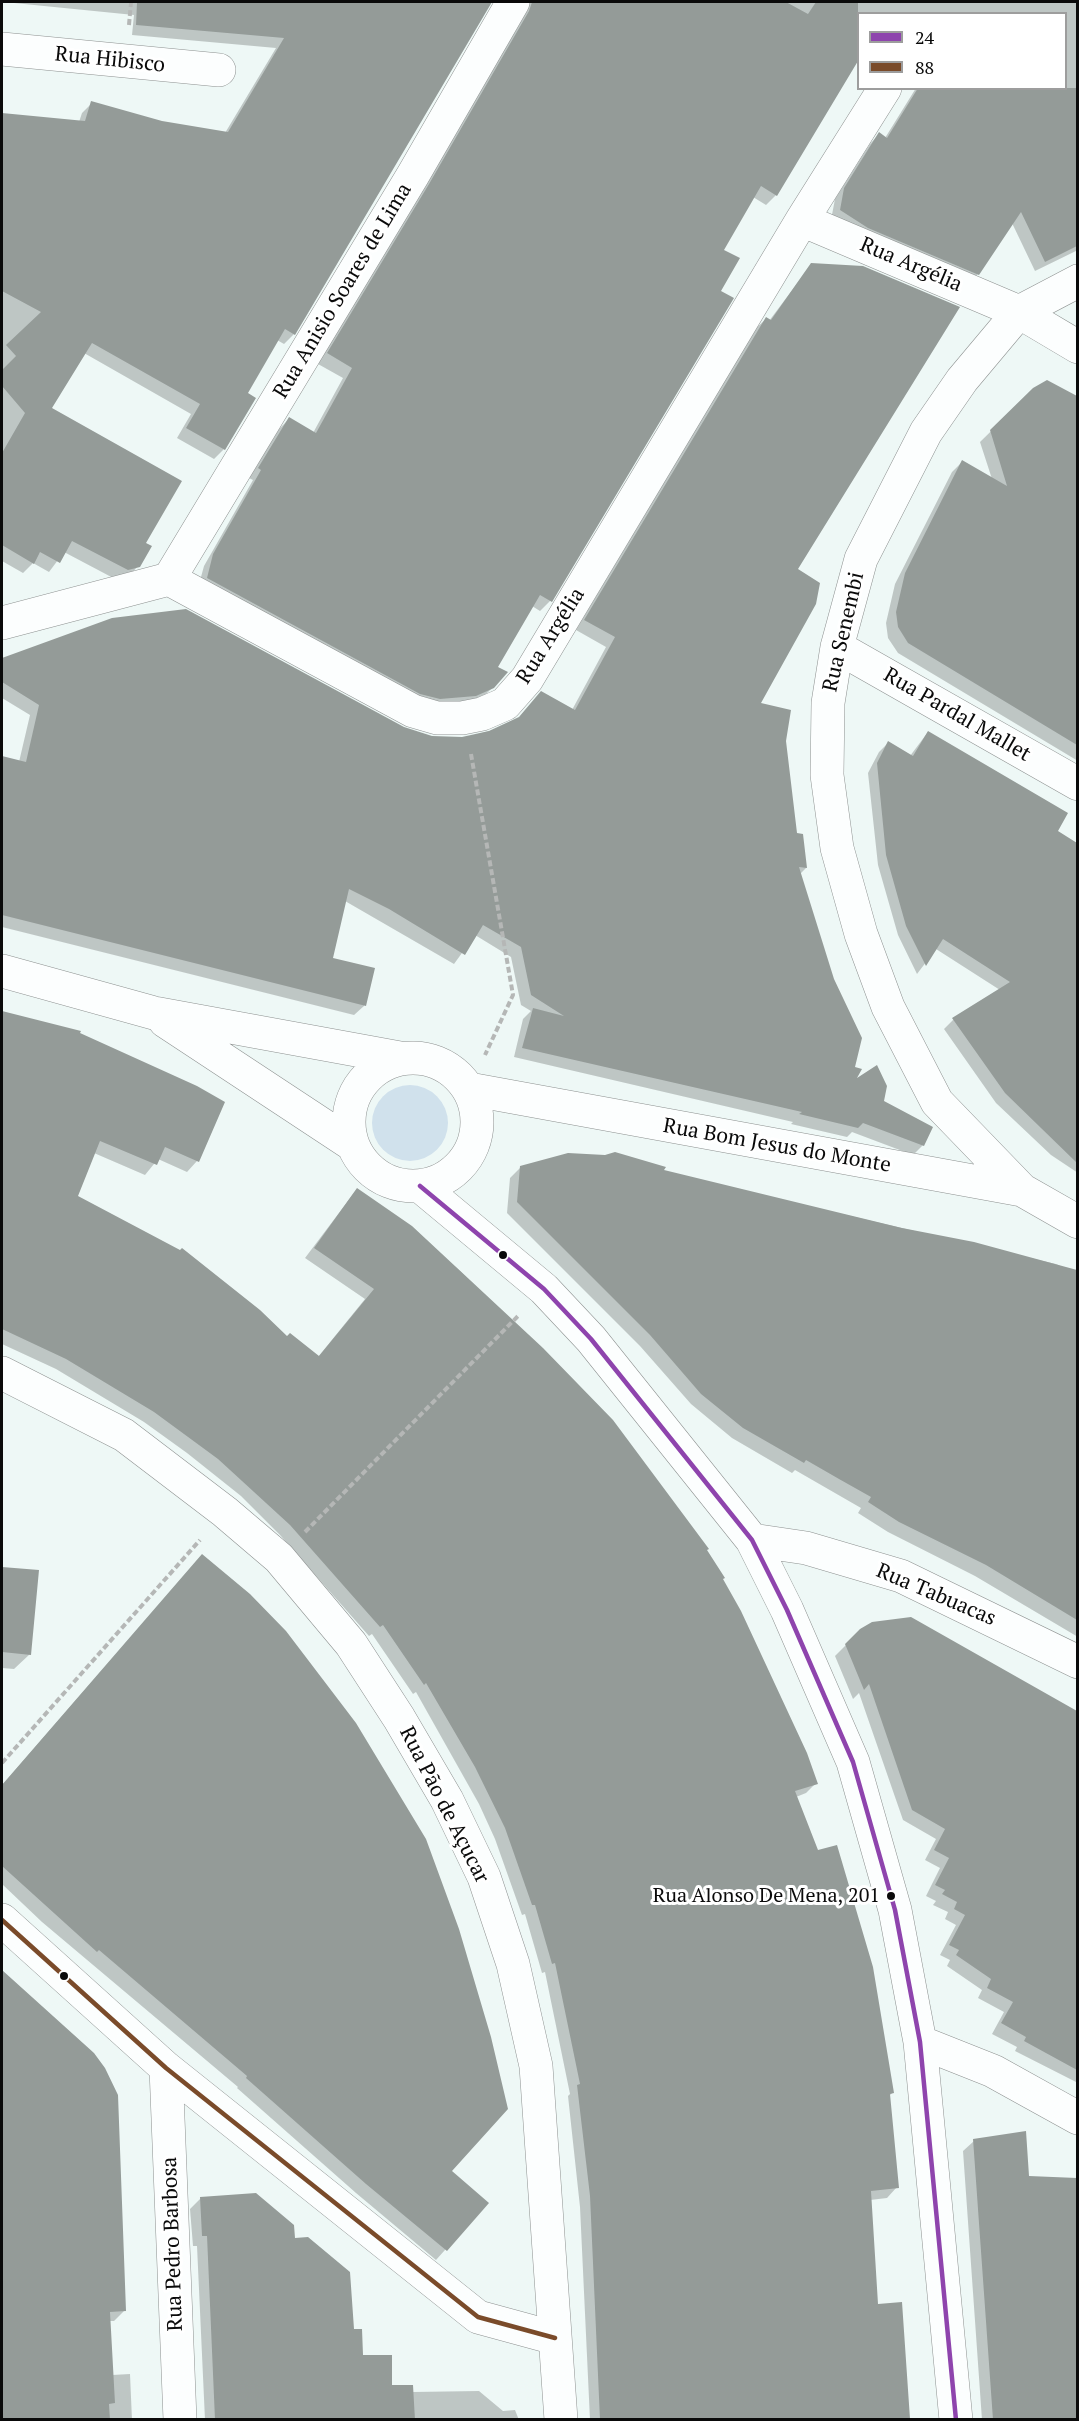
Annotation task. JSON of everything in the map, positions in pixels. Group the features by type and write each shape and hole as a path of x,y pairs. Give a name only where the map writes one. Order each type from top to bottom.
{"street":[{"name":"Rua Anisio Soares de Lima","path":"170,579 413,175 513,2"},
{"name":"Rua Hibisco","path":"2,49 219,70"},
{"name":"Rua Argélia","path":"170,579 412,711 437,718 465,718 482,714 505,704 527,679 802,220 884,90"},
{"name":"Rua Argélia","path":"802,220 1019,312 1077,347"},
{"name":"Rua Senembi","path":"1022,1190 937,1102 888,1007 861,934 837,848 827,775 828,703 837,647 861,559 926,432 962,380 1019,312 1077,281"},
{"path":"2,623 170,579"},
{"name":"Rua Pardal Mallet","path":"837,647 1077,784"},
{"path":"2,971 154,1013 400,1058 422,1057 443,1064 458,1075 469,1089 476,1107 478,1125 467,1159 446,1177 420,1186 403,1186 381,1178 364,1164 353,1145 348,1122 352,1101 363,1081 380,1066 400,1058"},
{"path":"154,1013 353,1145"},
{"name":"Rua Bom Jesus do Monte","path":"469,1089 1022,1190 1077,1222"},
{"path":"420,1186 544,1289 591,1340 752,1540 788,1610 853,1762 895,1910 920,2042 956,2420"},
{"name":"Rua Pão de Açucar","path":"2,1373 124,1435 225,1512 279,1558 351,1644 399,1718 447,1800 484,1877 513,1964 536,2066 561,2420"},
{"name":"Rua Tabuacas","path":"752,1540 806,1548 901,1575 1077,1662"},
{"path":"2,1920 166,2068 478,2317 555,2338"},
{"path":"920,2042 993,2071 1077,2118"},
{"name":"Rua Pedro Barbosa","path":"166,2068 180,2420"}],"path":[{"path":"465,718 513,995 469,1089"},
{"path":"279,1558 544,1289"},
{"path":"2,1763 225,1512"}],"shaded area":[{"path":"410,1085 424,1088 437,1096 445,1109 448,1123 445,1137 437,1150 424,1158 410,1161 396,1158 383,1150 375,1137 372,1123 375,1109 383,1096 396,1088"}],"building":[{"path":"137,2 492,2 295,335 285,329 248,393 256,398 225,450 186,428 200,404 92,343 52,408 182,481 146,543 152,546 140,567 128,570 72,541 60,563 40,552 34,564 2,545 2,453 25,413 2,386 2,370 16,356 6,345 41,312 2,291 2,113 85,121 91,101 162,121 228,132 284,38 136,25"},
{"path":"532,2 786,2 808,14 816,2 858,2 857,63 777,196 761,186 724,250 740,258 721,291 734,298 552,602 540,595 498,667 508,672 494,688 476,696 440,699 420,694 207,578 213,554 261,470 258,468 289,417 316,433 352,368 327,353 429,184 529,11"},
{"path":"1067,88 1077,88 1077,246 1045,262 1021,212 979,275 868,228 840,210 844,188 879,132 887,138 917,90 1067,90"},
{"path":"811,263 863,266 960,307 798,569 820,583 816,604 761,703 791,710 786,741 797,833 803,834 807,868 799,867 834,979 862,1038 855,1067 862,1069 857,1078 877,1065 887,1086 884,1101 933,1127 924,1146 863,1123 858,1128 799,1114 802,1112 522,1048 533,1008 564,1016 531,995 521,947 483,925 465,955 389,909 349,889 333,958 375,968 366,1006 2,915 2,756 26,762 39,705 2,682 2,658 112,618 186,609 404,727 432,736 462,737 489,731 519,717 541,691 575,710 615,637 584,620 766,317 771,320"},
{"path":"1047,380 1077,396 1077,745 908,643 898,627 896,612 905,573 962,460 1007,486 990,430 1033,388"},
{"path":"928,731 1068,813 1058,831 1077,843 1077,1163 1005,1093 952,1018 1010,982 943,939 926,966 906,926 886,855 877,763 888,741 913,756"},
{"path":"2,1011 81,1031 80,1033 197,1086 225,1102 199,1162 165,1147 157,1165 100,1141 78,1196 180,1250 182,1248 260,1310 287,1336 290,1333 319,1356 374,1289 314,1248 357,1188 412,1226 543,1348 613,1420 709,1549 707,1550 725,1578 723,1579 741,1611 807,1753 818,1784 795,1791 818,1850 837,1845 873,1967 894,2093 890,2094 899,2188 871,2191 878,2304 902,2302 910,2419 600,2420 590,2196 577,2085 580,2084 555,1963 552,1964 535,1905 532,1905 505,1828 475,1767 426,1683 424,1685 383,1625 380,1627 290,1525 218,1459 154,1412 66,1359 2,1329"},
{"path":"615,1152 666,1167 664,1170 902,1228 974,1242 1077,1270 1077,1620 986,1565 899,1522 868,1502 871,1497 806,1460 804,1463 743,1428 701,1394 650,1335 517,1202 520,1166 568,1153 605,1155"},
{"path":"202,1554 250,1594 286,1631 356,1723 426,1839 459,1929 491,2037 508,2109 452,2171 489,2203 447,2251 366,2184 246,2078 247,2076 99,1950 97,1952 2,1866 2,1785"},
{"path":"2,1567 39,1570 31,1655 2,1652"},
{"path":"911,1617 1077,1711 1077,2070 1024,2041 1026,2037 1001,2023 1013,2002 987,1988 991,1979 956,1955 959,1950 949,1945 965,1915 954,1909 957,1902 942,1894 945,1890 935,1885 949,1858 934,1850 945,1829 912,1810 869,1684 864,1690 845,1644 860,1629 872,1622"},
{"path":"2,1970 94,2053 105,2068 118,2095 126,2311 110,2312 115,2403 109,2404 110,2420 2,2420"},
{"path":"1026,2131 1029,2176 1077,2178 1077,2420 993,2420 973,2139"},
{"path":"256,2193 294,2225 295,2238 308,2237 350,2272 354,2329 362,2329 363,2355 392,2355 392,2385 413,2385 415,2420 215,2420 207,2236 202,2236 200,2197"}],"transit line":[{"name":"24","path":"420,1186 544,1289 591,1339 752,1540 787,1610 853,1762 895,1910 920,2042 956,2420"},
{"name":"88","path":"2,1920 166,2068 478,2317 555,2338"}],"place":[{"name":"Rua Alonso De Mena, 201","path":"891,1896"}]}
